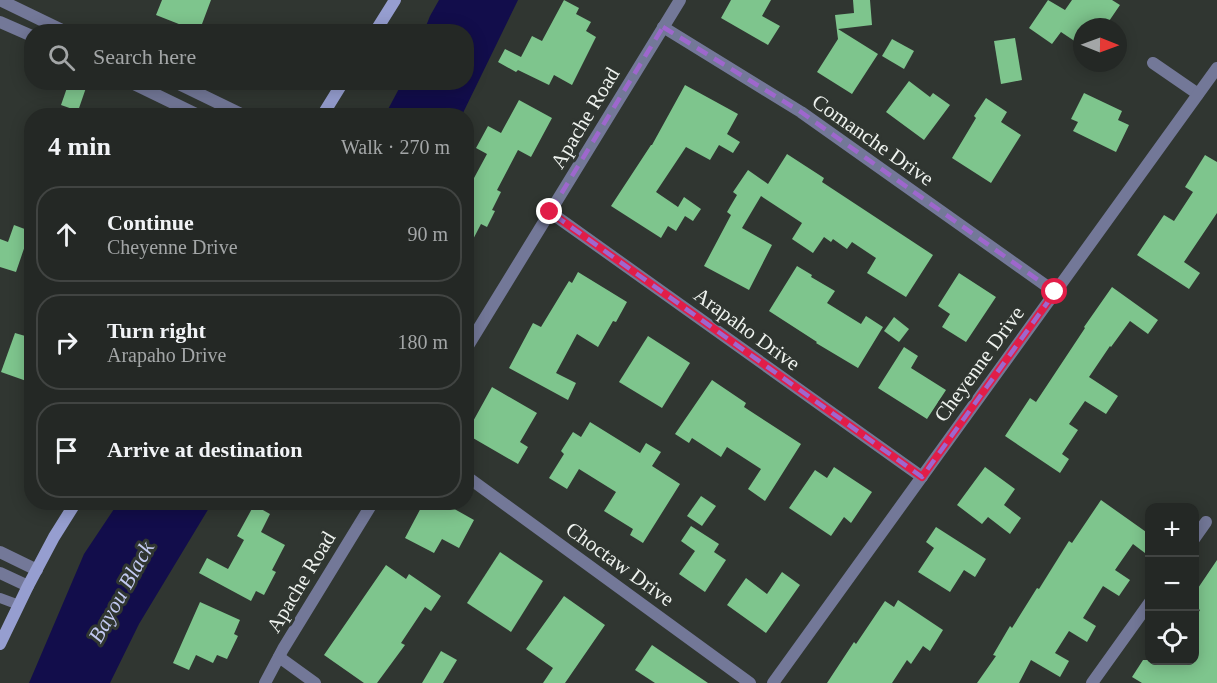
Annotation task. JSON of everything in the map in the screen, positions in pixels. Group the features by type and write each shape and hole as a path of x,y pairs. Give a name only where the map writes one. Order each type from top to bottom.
{"main road":[{"path":"380,24 394,0"},
{"path":"327,108 338,90"},
{"path":"0,644 27,586 71,510"}],"street":[{"path":"0,0 50,24"},
{"name":"Apache Road","path":"474,336 680,0"},
{"path":"0,21 24,32"},
{"name":"Comanche Drive","path":"663,27 801,112 1055,292"},
{"path":"1154,63 1198,94"},
{"name":"Cheyenne Drive","path":"773,683 1217,68"},
{"path":"146,90 184,108"},
{"path":"191,90 229,108"},
{"name":"Arapaho Drive","path":"550,212 922,477"},
{"name":"Choctaw Drive","path":"474,482 750,683"},
{"name":"Apache Road","path":"265,683 368,510"},
{"path":"1199,532 1206,522"},
{"path":"0,552 37,570"},
{"path":"0,573 27,586"},
{"path":"1092,683 1145,608"},
{"path":"279,657 315,683"}],"lane":[{"path":"0,598 19,604"}],"highlighted area":[{"path":"663,27 801,112 1055,292 922,477 550,212"}],"water":[{"path":"439,0 518,0 465,108 389,108 398,90 474,90 474,24 427,24"},
{"name":"Bayou Black","path":"113,510 208,510 139,624 110,683 29,683 84,554"}],"building":[{"path":"162,0 211,0 202,24 179,24 156,15"},
{"path":"564,0 579,8 576,14 591,22 586,31 596,37 572,85 554,75 549,85 498,62 505,49 521,57 532,36 542,41"},
{"path":"731,0 771,0 762,16 780,26 768,45 721,18"},
{"path":"853,0 870,0 872,25 838,29 878,54 852,94 817,72 838,39 835,15 854,13"},
{"path":"1048,0 1065,10 1072,0 1112,0 1120,5 1111,18 1073,18 1073,40 1061,32 1052,44 1029,28"},
{"path":"1015,38 1022,80 1001,84 994,41"},
{"path":"892,39 914,51 904,69 882,56"},
{"path":"909,81 930,97 933,93 950,105 924,140 886,112"},
{"path":"685,85 738,114 727,134 740,142 733,153 719,145 710,160 686,147 656,192 678,207 684,197 701,209 693,221 685,216 676,231 668,226 661,238 611,206 652,145"},
{"path":"66,90 85,90 79,108 61,105"},
{"path":"1084,93 1122,111 1118,120 1129,125 1116,152 1073,131 1078,122 1071,119"},
{"path":"986,98 1007,112 1001,122 1021,135 991,183 952,158"},
{"path":"519,100 552,118 531,157 518,150 497,190 501,192 487,227 481,224 474,238 474,178 487,154 476,148 488,126 501,133"},
{"path":"787,154 824,178 822,182 933,255 906,297 867,273 876,258 852,242 847,249 833,239 831,242 824,237 813,253 792,239 802,223 761,196 742,228 772,245 749,290 704,266 731,215 727,212 737,195 733,192 748,170 768,184"},
{"path":"1205,155 1217,162 1217,213 1184,262 1200,273 1189,289 1137,255 1164,215 1174,221 1193,192 1185,187"},
{"path":"14,225 24,229 24,249 16,272 0,267 0,239 8,242"},
{"path":"797,266 835,291 827,303 861,324 866,316 883,327 858,368 769,311"},
{"path":"578,272 627,302 598,347 577,334 556,373 576,383 568,400 509,368 533,323 541,327 569,281 572,283"},
{"path":"959,273 996,297 966,342 942,327 950,314 938,306"},
{"path":"1112,287 1158,320 1148,334 1130,321 1089,377 1118,396 1106,414 1085,401 1069,424 1078,430 1062,454 1069,459 1060,473 1005,436 1030,398 1036,402"},
{"path":"894,317 909,329 899,342 884,331"},
{"path":"15,333 24,336 24,380 1,372"},
{"path":"648,336 690,363 662,408 619,382"},
{"path":"904,347 918,356 911,368 946,390 927,419 878,388"},
{"path":"712,380 746,403 744,407 801,444 765,501 748,489 761,469 727,447 721,457 692,438 689,443 675,434"},
{"path":"492,387 537,413 520,442 528,447 518,464 474,439 474,420"},
{"path":"590,422 640,453 646,443 661,452 652,466 680,484 643,543 630,535 633,529 604,511 616,492 579,469 567,489 549,478 564,454 561,451 573,432 581,437"},
{"path":"834,467 872,492 851,523 844,517 831,536 789,508 815,470 827,478"},
{"path":"985,467 1015,489 1004,505 1021,518 1010,534 988,517 982,524 957,505"},
{"path":"701,496 716,506 702,526 687,516"},
{"path":"1101,500 1145,531 1145,553 1133,544 1115,570 1130,580 1119,596 1103,586 1083,618 1096,626 1087,642 1069,631 1055,653 1069,661 1060,677 1031,660 1019,683 977,683 996,656 993,655 1010,626 1012,628 1069,541 1072,543"},
{"path":"251,510 263,510 270,514 261,532 285,545 272,570 276,572 264,595 256,591 251,601 199,573 207,558 228,569 244,540 237,536"},
{"path":"420,510 456,510 474,520 459,548 442,539 434,553 405,538"},
{"path":"691,526 719,544 714,552 726,560 705,592 679,574 695,551 681,541"},
{"path":"936,527 986,559 975,577 964,570 950,592 918,572 934,548 926,542"},
{"path":"500,552 543,581 511,632 467,603"},
{"path":"1217,560 1217,683 1142,683 1132,677 1143,660 1145,660 1145,665 1199,665 1199,587"},
{"path":"386,565 406,579 409,574 441,596 431,611 425,607 401,643 405,645 377,683 364,683 324,655"},
{"path":"782,572 800,585 766,633 727,605 746,578 767,594"},
{"path":"564,596 605,625 565,683 543,683 553,668 526,649"},
{"path":"898,600 943,630 930,651 923,646 911,664 907,660 892,683 827,683 885,601 894,607"},
{"path":"200,602 240,620 234,634 238,636 227,659 217,655 213,663 196,655 189,670 173,663"},
{"path":"652,645 708,683 655,683 635,670"},
{"path":"441,651 457,660 443,683 422,683"}],"route":[{"path":"550,212 922,477 1055,292"}]}
